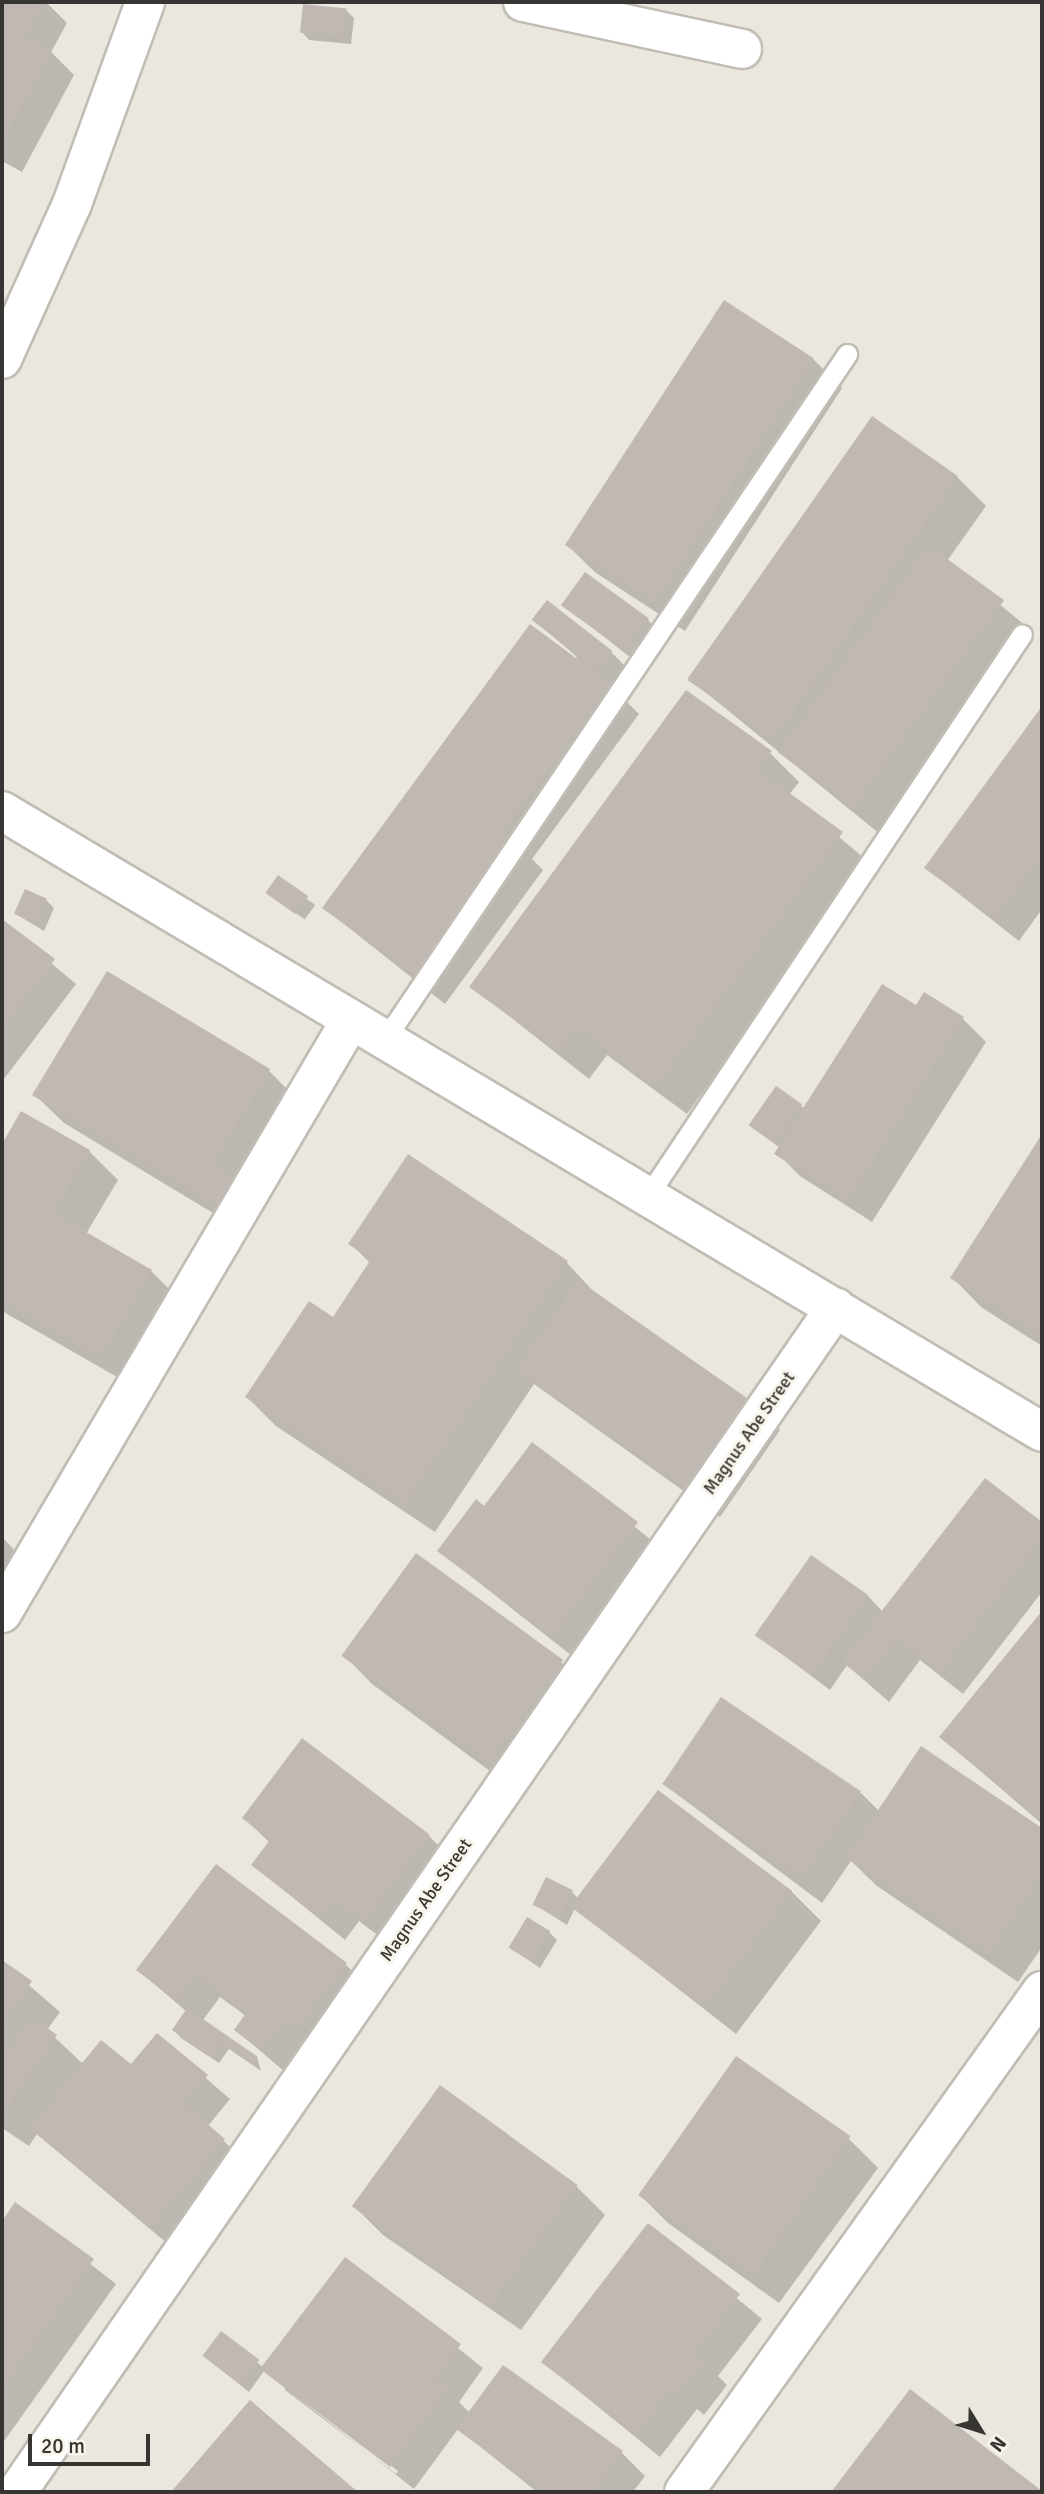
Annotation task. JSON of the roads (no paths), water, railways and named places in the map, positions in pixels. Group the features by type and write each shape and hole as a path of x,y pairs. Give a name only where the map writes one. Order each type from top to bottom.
{"street":[{"path":"2,359 72,204 145,2"},
{"path":"523,2 653,15 742,49"},
{"path":"2,811 349,1023 1040,1426"},
{"path":"2,1613 349,1023"},
{"name":"Magnus Abe Street","path":"16,2492 836,1307"},
{"path":"684,2492 1038,2006"}],"lane":[{"path":"383,1042 847,354"},
{"path":"647,1197 1022,634"}]}
